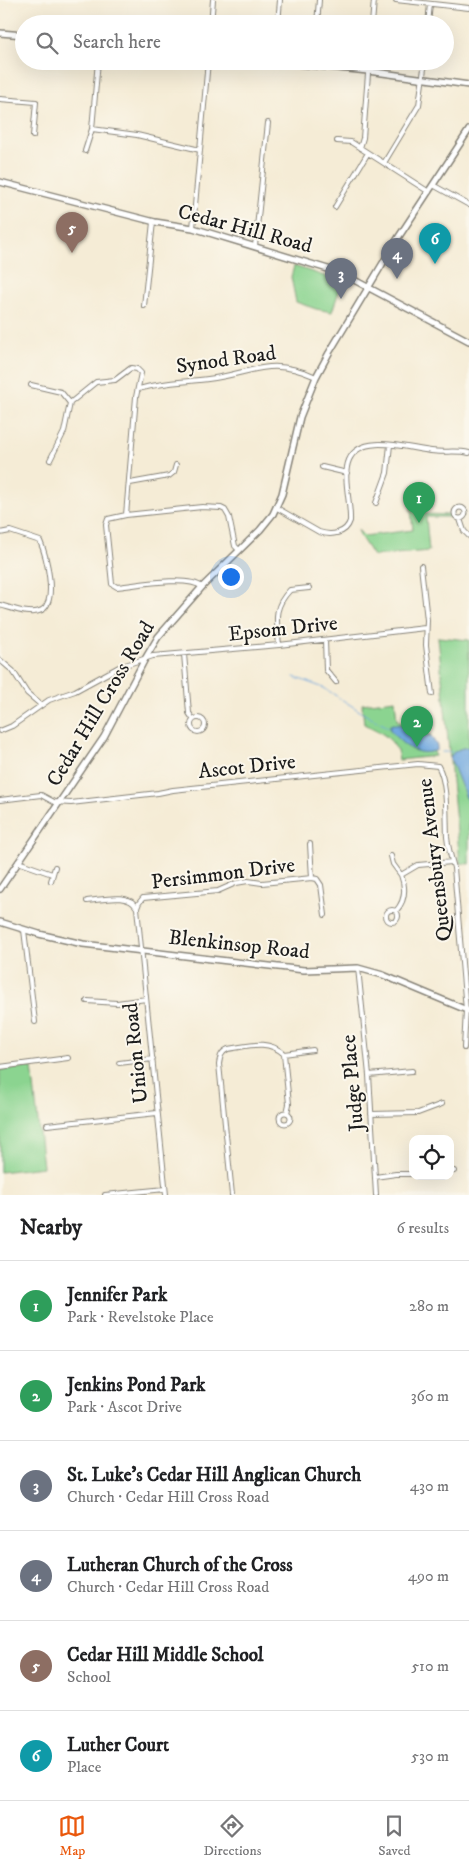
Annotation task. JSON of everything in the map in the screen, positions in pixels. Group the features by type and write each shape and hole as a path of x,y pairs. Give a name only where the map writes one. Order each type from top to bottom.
{"main road":[{"path":"0,32 15,34"},
{"path":"360,70 469,85"},
{"name":"Cedar Hill Cross Road","path":"0,890 111,725 144,659 162,632 202,586 265,526 277,508 300,417 316,377 398,238 469,130"},
{"name":"Cedar Hill Road","path":"0,182 153,222 193,228 341,273 469,341"},
{"name":"Blenkinsop Road","path":"0,922 24,930 83,944 304,970 358,968 392,978 468,1011"}],"street":[{"path":"212,15 213,0"},
{"path":"279,15 280,0"},
{"path":"318,15 319,0"},
{"path":"373,15 374,0"},
{"path":"396,0 469,8"},
{"path":"429,15 430,4"},
{"path":"85,151 92,129 97,70"},
{"path":"193,228 207,70"},
{"path":"384,163 418,108 423,70"},
{"path":"360,148 363,138 368,71"},
{"path":"0,99 36,102 33,136"},
{"path":"255,246 268,123"},
{"path":"92,129 137,135 200,150"},
{"path":"337,141 351,142 429,192"},
{"path":"335,207 368,153"},
{"path":"433,185 469,205"},
{"path":"144,306 153,222"},
{"name":"Synod Road","path":"139,388 209,379 267,366 286,367 316,377"},
{"path":"50,460 64,432 70,403 96,382 115,380 131,368 137,369 140,373 139,388 136,397 126,515"},
{"path":"31,385 61,392 70,403"},
{"path":"277,508 325,534 332,534 343,530 349,525 347,473 349,460 358,449 372,445 390,445 430,452 469,453"},
{"path":"376,503 387,474 390,445"},
{"path":"130,483 169,476 174,472 176,465"},
{"path":"322,467 347,473"},
{"path":"202,586 191,581 117,587 112,584 110,582 106,525 108,519 126,515 202,507 221,508 225,510 229,517 235,546 239,550"},
{"path":"460,519 464,531 469,536"},
{"path":"0,533 10,531 40,541 48,571 51,595 49,603 42,610 33,612 0,605"},
{"path":"421,566 427,620 425,628 428,671 432,694"},
{"path":"280,645 277,615 280,600 290,590 309,588"},
{"name":"Epsom Drive","path":"0,731 12,726 49,700 75,691 108,671 154,656 280,645 425,628"},
{"path":"325,640 326,670 336,682"},
{"path":"184,654 189,713 193,719"},
{"path":"0,660 13,671 27,693 41,705"},
{"name":"Ascot Drive","path":"59,803 409,765 438,766"},
{"name":"Queensbury Avenue","path":"438,766 441,770 444,791 448,842 452,862 468,1011 464,1048"},
{"path":"0,800 41,795 59,803"},
{"path":"310,844 312,878 317,879 321,885 325,915"},
{"path":"391,856 393,864 401,875 404,894 396,911"},
{"path":"18,862 52,874"},
{"path":"401,875 418,865 452,862"},
{"path":"51,881 55,867"},
{"name":"Persimmon Drive","path":"137,908 143,898 218,891 236,883 248,881 262,883 312,878"},
{"name":"Persimmon Drive","path":"87,901 122,898 133,902 137,908"},
{"name":"Union Road","path":"137,908 166,1195"},
{"path":"24,930 34,1022"},
{"name":"Judge Place","path":"358,968 369,1075 376,1195"},
{"path":"87,1001 117,1004 146,999"},
{"path":"232,1195 220,1057 228,1049 266,1045 275,1047 284,1054 313,1050"},
{"path":"284,1054 289,1104 287,1113"},
{"path":"0,1067 68,1058"},
{"path":"119,1063 152,1059"},
{"path":"369,1075 412,1071"},
{"path":"371,1114 418,1114 442,1104"},
{"path":"47,1125 157,1113"},
{"path":"376,1177 409,1174"},
{"path":"105,1195 165,1189"}],"green space":[{"path":"294,266 342,282 332,312 296,302 291,277"},
{"path":"422,486 425,514 451,515 452,517 426,517 429,551 373,556 358,530 364,536 413,530 410,501"},
{"path":"438,637 469,640 469,864 460,863"},
{"path":"395,700 397,720 410,727 412,731 431,735 435,756 399,760 398,753 391,741 382,733 364,724 362,704"},
{"path":"32,1067 43,1167 0,1172 0,1070"}],"water":[{"path":"390,725 402,725 415,734 431,736 437,746 437,750 423,752 411,749 390,730"},
{"path":"469,747 469,805 450,758 458,750"}],"waterway":[{"path":"294,677 324,688 390,728"},
{"path":"442,752 452,752"}],"place":[{"name":"Cedar Hill Middle School","path":"72,253"},
{"name":"Luther Court","path":"435,264"},
{"name":"Lutheran Church of the Cross","path":"397,279"},
{"name":"St. Luke's Cedar Hill Anglican Church","path":"341,299"},
{"name":"Jennifer Park","path":"419,523"},
{"name":"Jenkins Pond Park","path":"417,747"}]}
